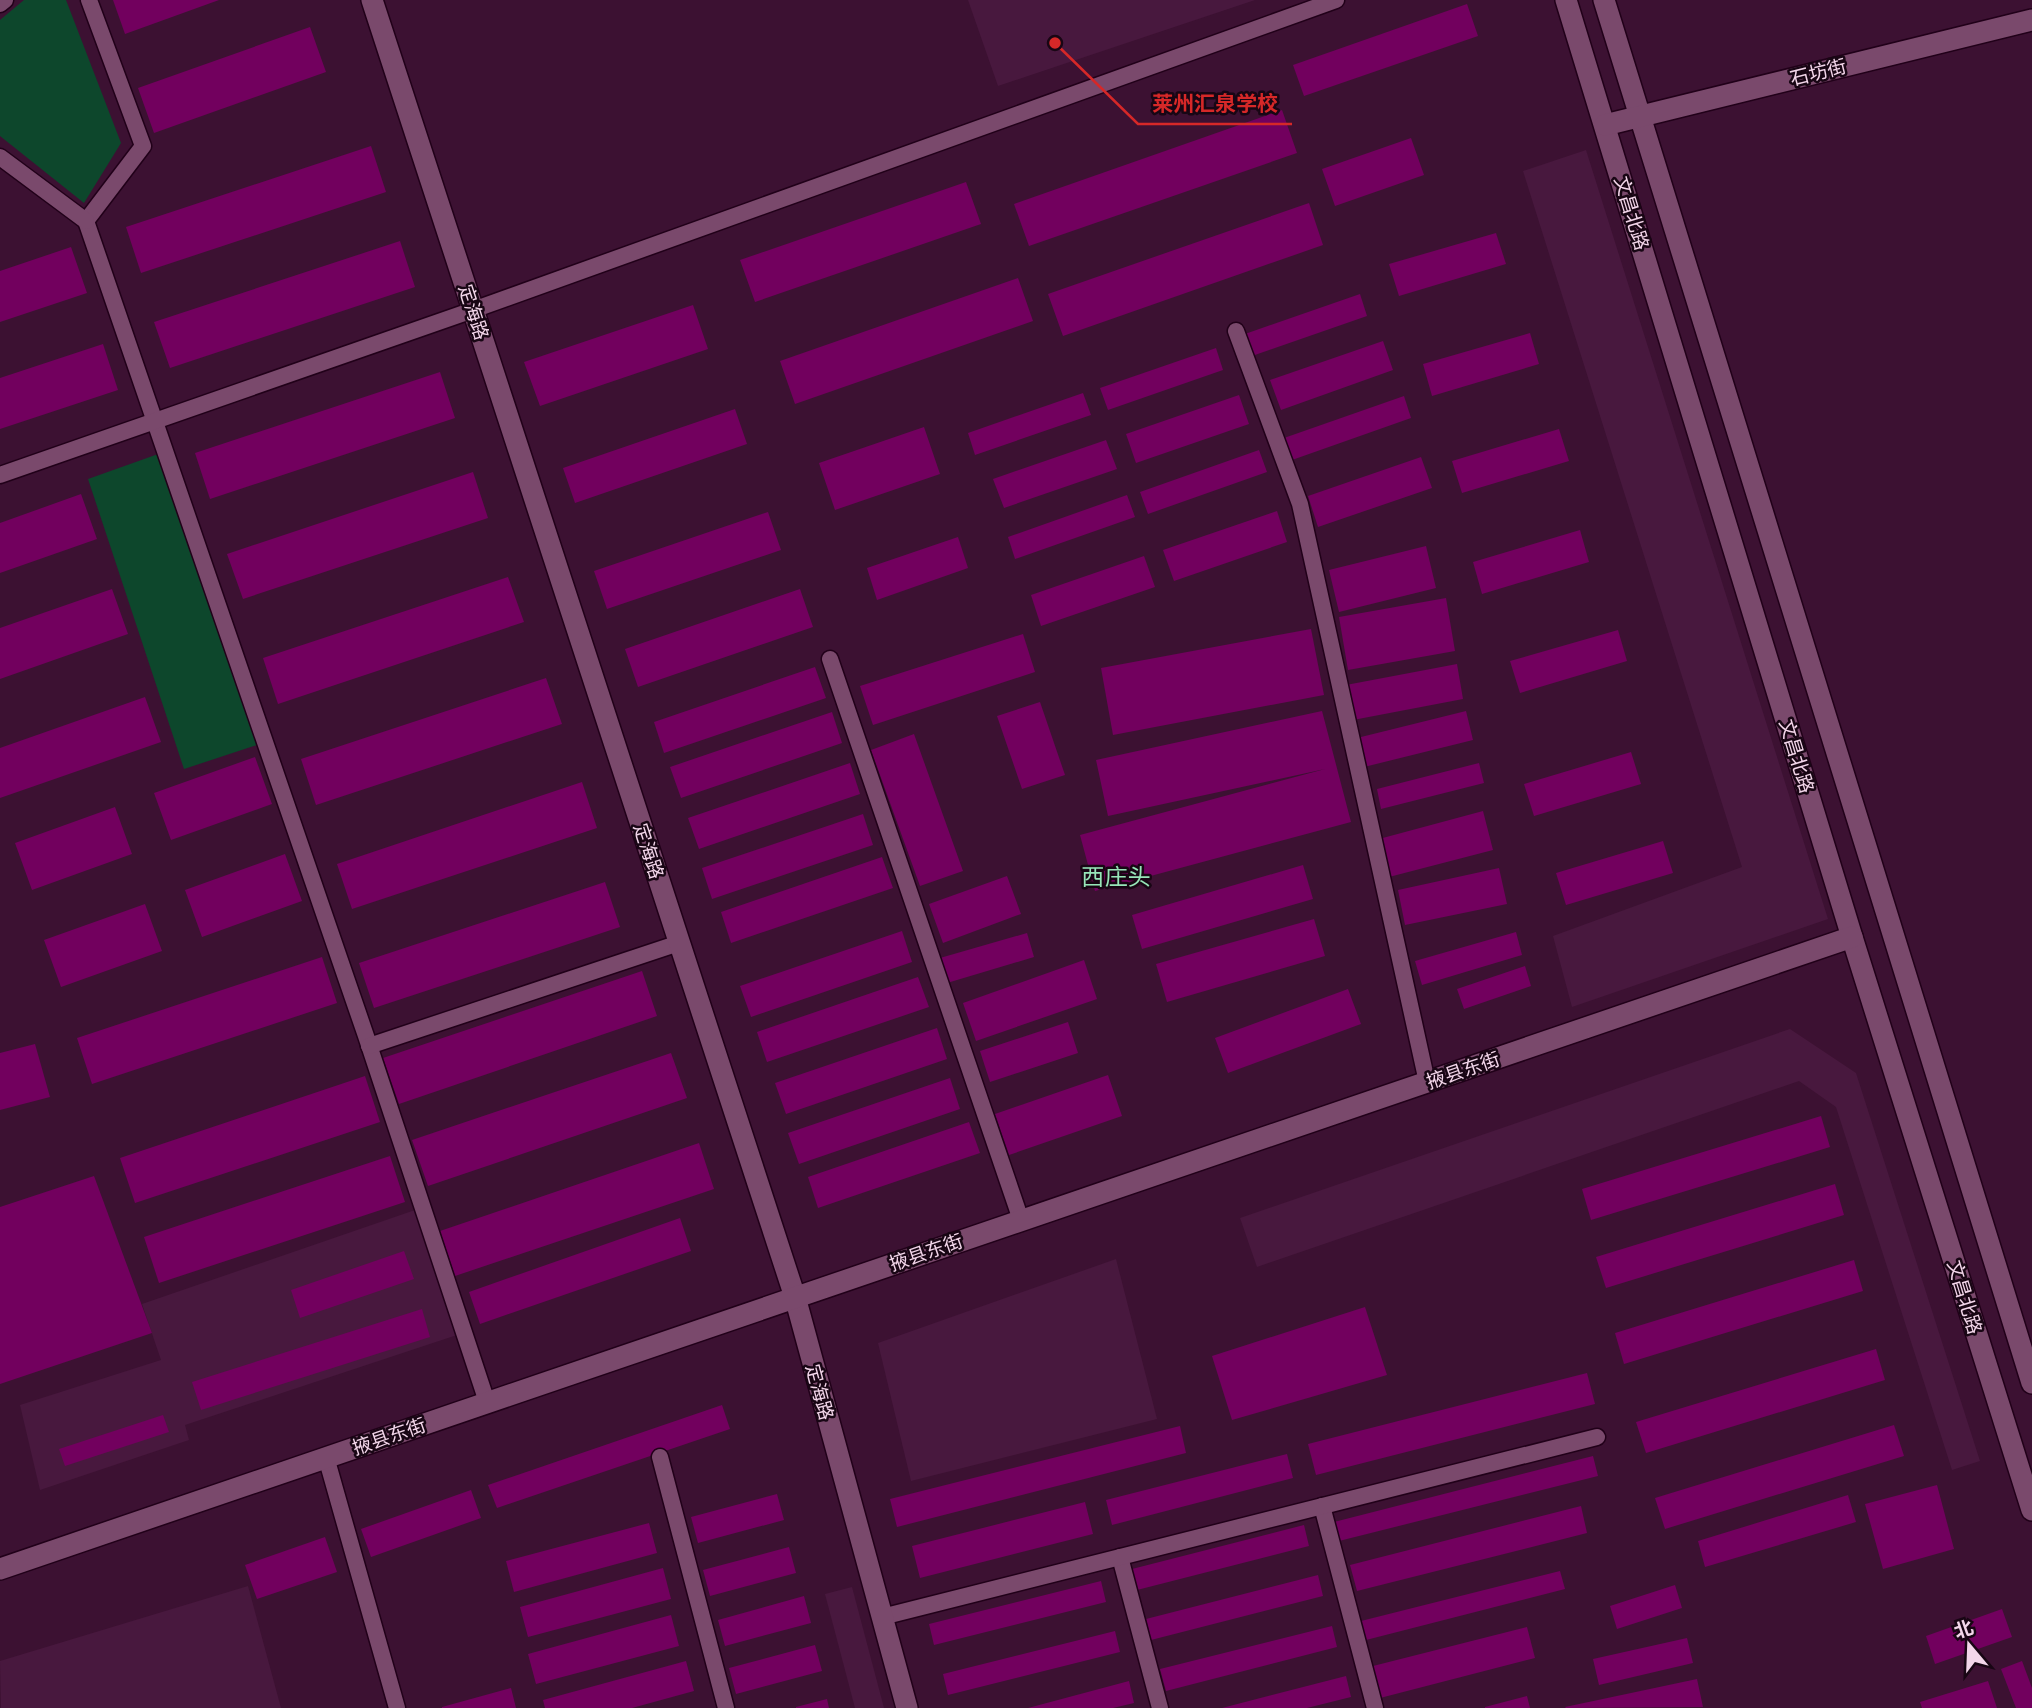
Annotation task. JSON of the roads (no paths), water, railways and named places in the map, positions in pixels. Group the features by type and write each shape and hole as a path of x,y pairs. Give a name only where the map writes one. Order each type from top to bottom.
{"main road":[{"name":"定海路","path":"372,0 794,1297 907,1708"},
{"name":"文昌北路","path":"1566,0 1852,937 2032,1510"},
{"name":"文昌北路","path":"1604,0 2031,1377"},
{"name":"石坊街","path":"1605,125 2032,20"},
{"name":"掖县东街","path":"0,1569 1852,937"}],"street":[{"path":"0,4 5,0"},
{"path":"86,221 143,146 89,0"},
{"path":"0,475 473,310 1336,0"},
{"path":"0,158 86,221 369,1045 487,1402"},
{"path":"1236,331 1300,504 1427,1082"},
{"path":"830,659 1021,1220"},
{"path":"369,1045 679,943"},
{"path":"882,1617 1597,1437"},
{"path":"326,1457 397,1708"},
{"path":"660,1457 726,1708"},
{"path":"1322,1506 1376,1708"},
{"path":"1120,1557 1160,1708"}],"place":[{"name":"莱州汇泉学校","path":"1055,43"}],"district":[{"name":"西庄头","path":"1116,876"}]}
